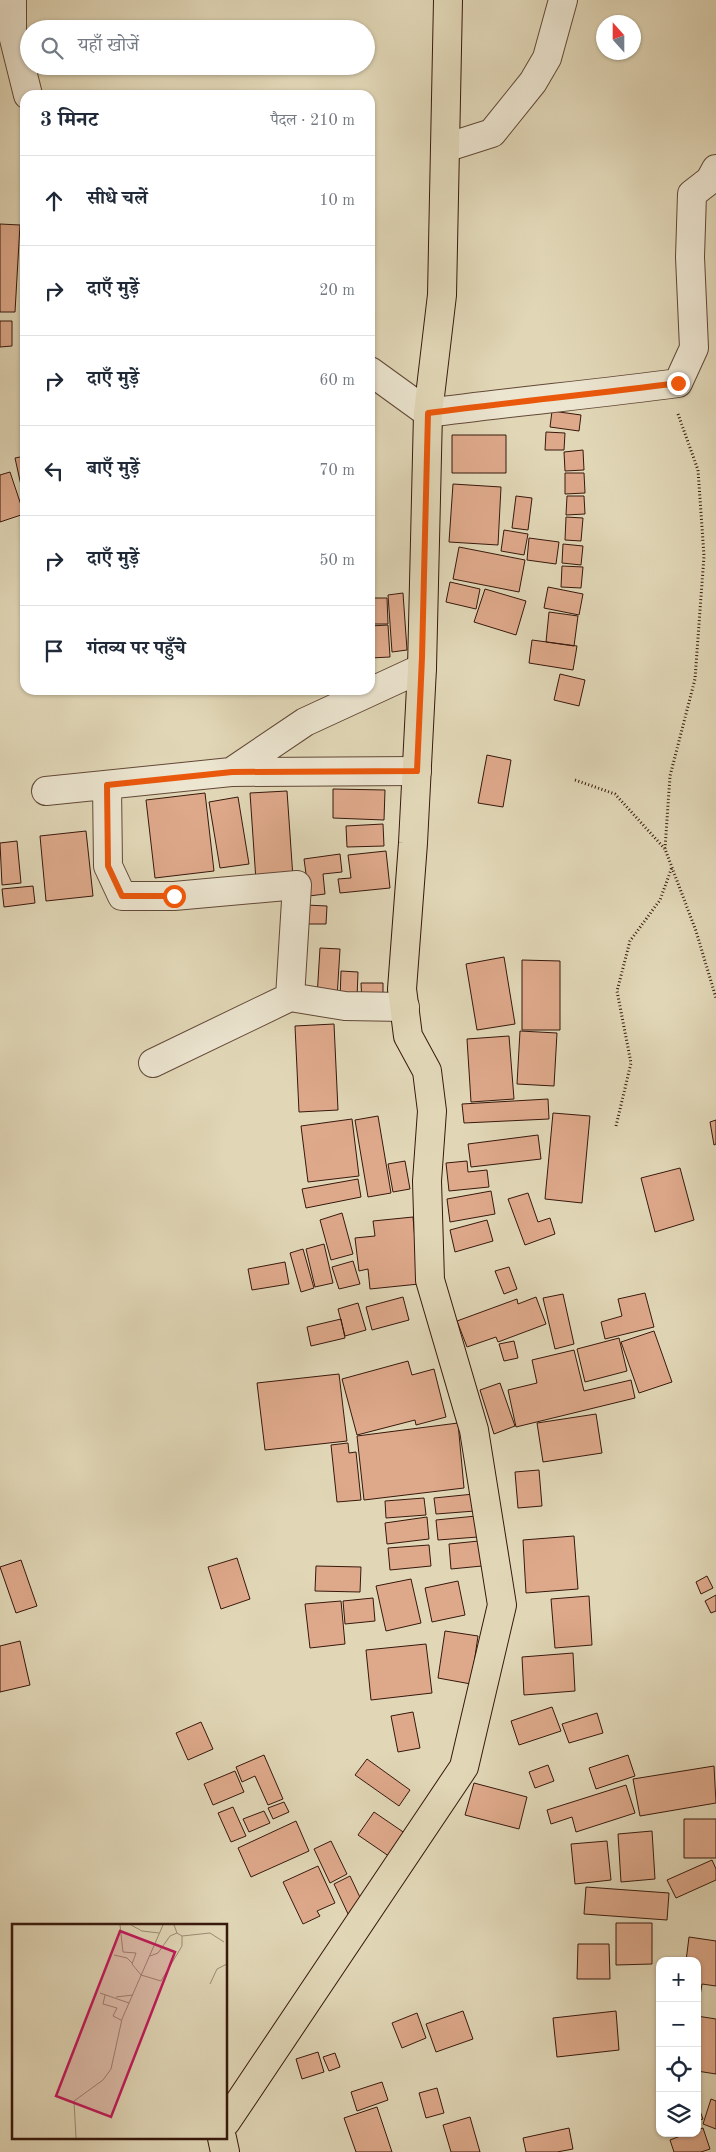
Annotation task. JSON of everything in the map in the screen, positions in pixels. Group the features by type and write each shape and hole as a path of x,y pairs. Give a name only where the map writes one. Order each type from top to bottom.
{"main road":[{"path":"228,2119 464,1767 502,1605 474,1430 430,1280 427,1181 432,1111 427,1071 408,1036 402,990 422,668 428,413 442,295 448,0"}],"street":[{"path":"12,0 12,31 20,63"},
{"path":"445,148 492,133 533,82 548,58 563,0"},
{"path":"23,75 27,90"},
{"path":"375,375 428,413 678,383 694,348 690,257 692,194 710,180 716,169"},
{"path":"375,690 422,668"},
{"path":"232,772 305,722 364,695"},
{"path":"46,791 232,772 417,771"},
{"path":"107,785 108,866 122,896 174,896 297,885 290,997"},
{"path":"153,1063 290,997 345,1006 405,1007"}],"path":[{"path":"648,387 676,408 698,470 704,556 694,679 670,776 665,849"},
{"path":"575,780 615,794 665,849 696,931 716,998"},
{"path":"616,1126 631,1064 617,991 630,941 660,900 672,867"}],"building":[{"path":"0,224 20,225 15,312 0,312"},
{"path":"0,321 12,321 12,346 0,347"},
{"path":"552,411 581,415 579,431 550,427"},
{"path":"546,432 565,433 564,450 545,450"},
{"path":"452,435 506,435 506,473 452,473"},
{"path":"583,450 584,470 565,471 564,452"},
{"path":"20,457 20,481 15,458"},
{"path":"10,472 20,502 20,515 0,522 0,475"},
{"path":"565,473 584,473 585,493 565,494"},
{"path":"453,484 501,487 498,545 449,542"},
{"path":"516,496 532,498 528,530 512,528"},
{"path":"567,496 584,496 585,514 566,515"},
{"path":"566,517 583,518 581,541 565,540"},
{"path":"504,530 528,534 524,555 501,551"},
{"path":"529,538 559,542 556,564 527,560"},
{"path":"563,544 583,546 581,565 562,563"},
{"path":"459,547 525,560 519,592 453,579"},
{"path":"562,566 583,567 581,588 561,587"},
{"path":"450,582 480,589 476,609 446,602"},
{"path":"548,587 583,594 579,615 544,608"},
{"path":"485,589 526,601 516,635 474,622"},
{"path":"403,593 407,650 392,652 388,595"},
{"path":"375,598 387,598 388,624 375,624"},
{"path":"549,612 578,616 574,646 546,642"},
{"path":"388,625 390,657 375,658 375,626"},
{"path":"532,640 577,646 573,670 529,663"},
{"path":"560,674 585,680 579,706 554,700"},
{"path":"487,755 511,760 503,807 478,803"},
{"path":"333,789 385,790 384,820 333,818"},
{"path":"287,791 293,878 256,881 250,793"},
{"path":"205,793 214,871 155,878 146,800"},
{"path":"238,797 249,864 220,868 209,802"},
{"path":"383,824 384,846 347,847 346,826"},
{"path":"86,831 93,896 46,901 40,836"},
{"path":"17,841 21,883 2,885 0,843"},
{"path":"386,851 390,888 340,893 338,879 351,878 348,855"},
{"path":"340,854 342,872 323,874 325,894 309,896 304,859"},
{"path":"33,886 35,903 4,907 2,889"},
{"path":"306,905 327,906 326,924 305,924"},
{"path":"320,948 340,949 337,998 317,997"},
{"path":"504,957 515,1024 477,1030 466,964"},
{"path":"522,960 560,961 560,1030 522,1030"},
{"path":"341,971 358,972 357,999 340,999"},
{"path":"361,983 383,983 383,1004 362,1004"},
{"path":"334,1024 338,1110 299,1112 295,1026"},
{"path":"520,1031 557,1033 554,1086 517,1084"},
{"path":"509,1036 514,1099 471,1102 467,1039"},
{"path":"548,1099 549,1119 464,1123 462,1104"},
{"path":"553,1113 590,1116 582,1203 545,1199"},
{"path":"378,1116 391,1193 368,1197 355,1120"},
{"path":"352,1119 359,1176 308,1182 301,1126"},
{"path":"716,1120 716,1144 714,1145 710,1122"},
{"path":"538,1135 541,1159 471,1167 468,1144"},
{"path":"405,1161 410,1189 393,1192 388,1164"},
{"path":"467,1161 468,1172 487,1170 489,1187 449,1191 446,1163"},
{"path":"680,1168 694,1220 655,1232 641,1178"},
{"path":"358,1179 361,1197 306,1208 302,1189"},
{"path":"491,1191 495,1214 450,1222 447,1199"},
{"path":"528,1193 538,1222 550,1218 555,1234 525,1245 508,1199"},
{"path":"342,1213 353,1254 331,1260 320,1220"},
{"path":"413,1217 419,1284 370,1289 368,1269 359,1271 355,1238 375,1236 373,1221"},
{"path":"487,1220 493,1241 455,1252 450,1230"},
{"path":"324,1244 333,1283 315,1287 306,1249"},
{"path":"303,1249 314,1288 301,1292 290,1253"},
{"path":"353,1261 360,1284 339,1289 332,1267"},
{"path":"285,1262 289,1284 252,1290 248,1269"},
{"path":"509,1267 517,1289 504,1294 495,1271"},
{"path":"645,1293 654,1327 605,1339 601,1322 622,1316 618,1299"},
{"path":"563,1294 574,1344 555,1349 543,1298"},
{"path":"403,1297 409,1320 372,1330 366,1307"},
{"path":"536,1297 546,1324 498,1342 496,1337 467,1347 457,1321 517,1299 518,1304"},
{"path":"358,1303 366,1330 345,1336 338,1309"},
{"path":"341,1319 345,1338 311,1346 307,1327"},
{"path":"654,1331 672,1382 639,1393 621,1342"},
{"path":"619,1338 627,1371 585,1382 577,1349"},
{"path":"514,1341 518,1358 504,1361 499,1344"},
{"path":"574,1350 584,1391 631,1380 635,1398 516,1427 508,1390 537,1383 532,1360"},
{"path":"408,1361 412,1375 434,1369 446,1417 416,1425 415,1420 357,1435 342,1379"},
{"path":"339,1374 347,1441 265,1450 257,1383"},
{"path":"500,1383 515,1426 494,1434 480,1390"},
{"path":"596,1414 602,1453 543,1462 537,1423"},
{"path":"458,1423 464,1488 364,1500 357,1436"},
{"path":"348,1443 349,1453 356,1452 361,1500 337,1502 331,1445"},
{"path":"539,1470 542,1506 518,1508 515,1472"},
{"path":"474,1494 475,1511 436,1514 434,1498"},
{"path":"424,1498 426,1515 386,1518 385,1501"},
{"path":"476,1516 478,1537 438,1540 436,1520"},
{"path":"427,1517 429,1539 387,1544 385,1523"},
{"path":"574,1536 578,1589 526,1593 523,1540"},
{"path":"479,1541 482,1566 451,1569 449,1544"},
{"path":"429,1545 431,1566 390,1570 388,1548"},
{"path":"237,1558 250,1599 221,1609 208,1567"},
{"path":"21,1560 37,1606 16,1613 0,1567"},
{"path":"316,1566 361,1567 360,1592 315,1591"},
{"path":"707,1576 713,1588 701,1594 696,1582"},
{"path":"411,1579 421,1623 386,1631 376,1586"},
{"path":"458,1581 465,1615 432,1622 425,1588"},
{"path":"716,1595 716,1611 711,1613 705,1601"},
{"path":"589,1596 592,1645 555,1648 551,1599"},
{"path":"373,1598 375,1621 345,1624 343,1601"},
{"path":"341,1601 345,1644 310,1648 305,1604"},
{"path":"445,1631 478,1636 471,1684 438,1678"},
{"path":"20,1641 30,1685 0,1692 0,1646"},
{"path":"426,1644 432,1693 371,1700 366,1650"},
{"path":"573,1653 575,1691 524,1695 522,1657"},
{"path":"552,1707 561,1731 519,1745 511,1721"},
{"path":"413,1712 420,1748 398,1752 391,1716"},
{"path":"597,1713 603,1733 569,1743 562,1724"},
{"path":"201,1722 213,1749 188,1760 176,1733"},
{"path":"264,1755 283,1799 268,1805 255,1776 242,1782 236,1767"},
{"path":"628,1755 635,1776 596,1789 589,1768"},
{"path":"367,1759 410,1790 399,1806 355,1775"},
{"path":"548,1765 554,1781 535,1788 529,1772"},
{"path":"714,1766 716,1803 640,1816 633,1779"},
{"path":"235,1771 244,1792 213,1805 204,1784"},
{"path":"474,1783 527,1797 519,1829 465,1815"},
{"path":"626,1785 635,1813 576,1832 572,1817 551,1824 547,1810"},
{"path":"284,1802 289,1812 273,1819 268,1808"},
{"path":"233,1807 246,1836 231,1842 218,1813"},
{"path":"264,1811 270,1823 249,1832 243,1819"},
{"path":"374,1812 412,1838 396,1861 358,1835"},
{"path":"684,1819 716,1819 716,1858 684,1858"},
{"path":"296,1821 309,1851 251,1877 238,1848"},
{"path":"652,1831 655,1879 621,1882 618,1834"},
{"path":"331,1841 347,1874 330,1883 314,1849"},
{"path":"607,1841 611,1880 575,1884 571,1844"},
{"path":"712,1860 716,1869 716,1880 676,1898 667,1880"},
{"path":"318,1866 335,1903 317,1911 320,1916 303,1924 283,1882"},
{"path":"350,1876 365,1908 349,1916 334,1884"},
{"path":"586,1887 669,1893 667,1920 584,1914"},
{"path":"616,1923 652,1923 652,1964 616,1965"},
{"path":"689,1937 716,1941 716,1986 702,1984 701,1990 701,1957 686,1957"},
{"path":"578,1944 609,1944 610,1979 577,1979"},
{"path":"463,2011 473,2039 436,2052 426,2024"},
{"path":"616,2011 619,2050 557,2057 553,2018"},
{"path":"417,2013 426,2038 402,2048 392,2023"},
{"path":"701,2017 716,2019 716,2074 701,2072"},
{"path":"318,2052 324,2072 302,2079 296,2059"},
{"path":"335,2053 340,2067 329,2071 323,2057"},
{"path":"382,2082 388,2100 357,2111 351,2092"},
{"path":"437,2088 444,2113 426,2118 419,2093"},
{"path":"711,2099 716,2101 716,2129 703,2124"},
{"path":"377,2107 392,2152 356,2152 344,2118"},
{"path":"470,2117 480,2152 451,2152 443,2125"},
{"path":"569,2128 573,2149 557,2152 526,2152 523,2138"},
{"path":"703,2128 710,2149 701,2152 674,2152 670,2140 678,2137 701,2137 701,2129"}],"route":[{"path":"174,896 122,896 108,866 107,785 232,772 417,771 428,413 678,383"}]}
